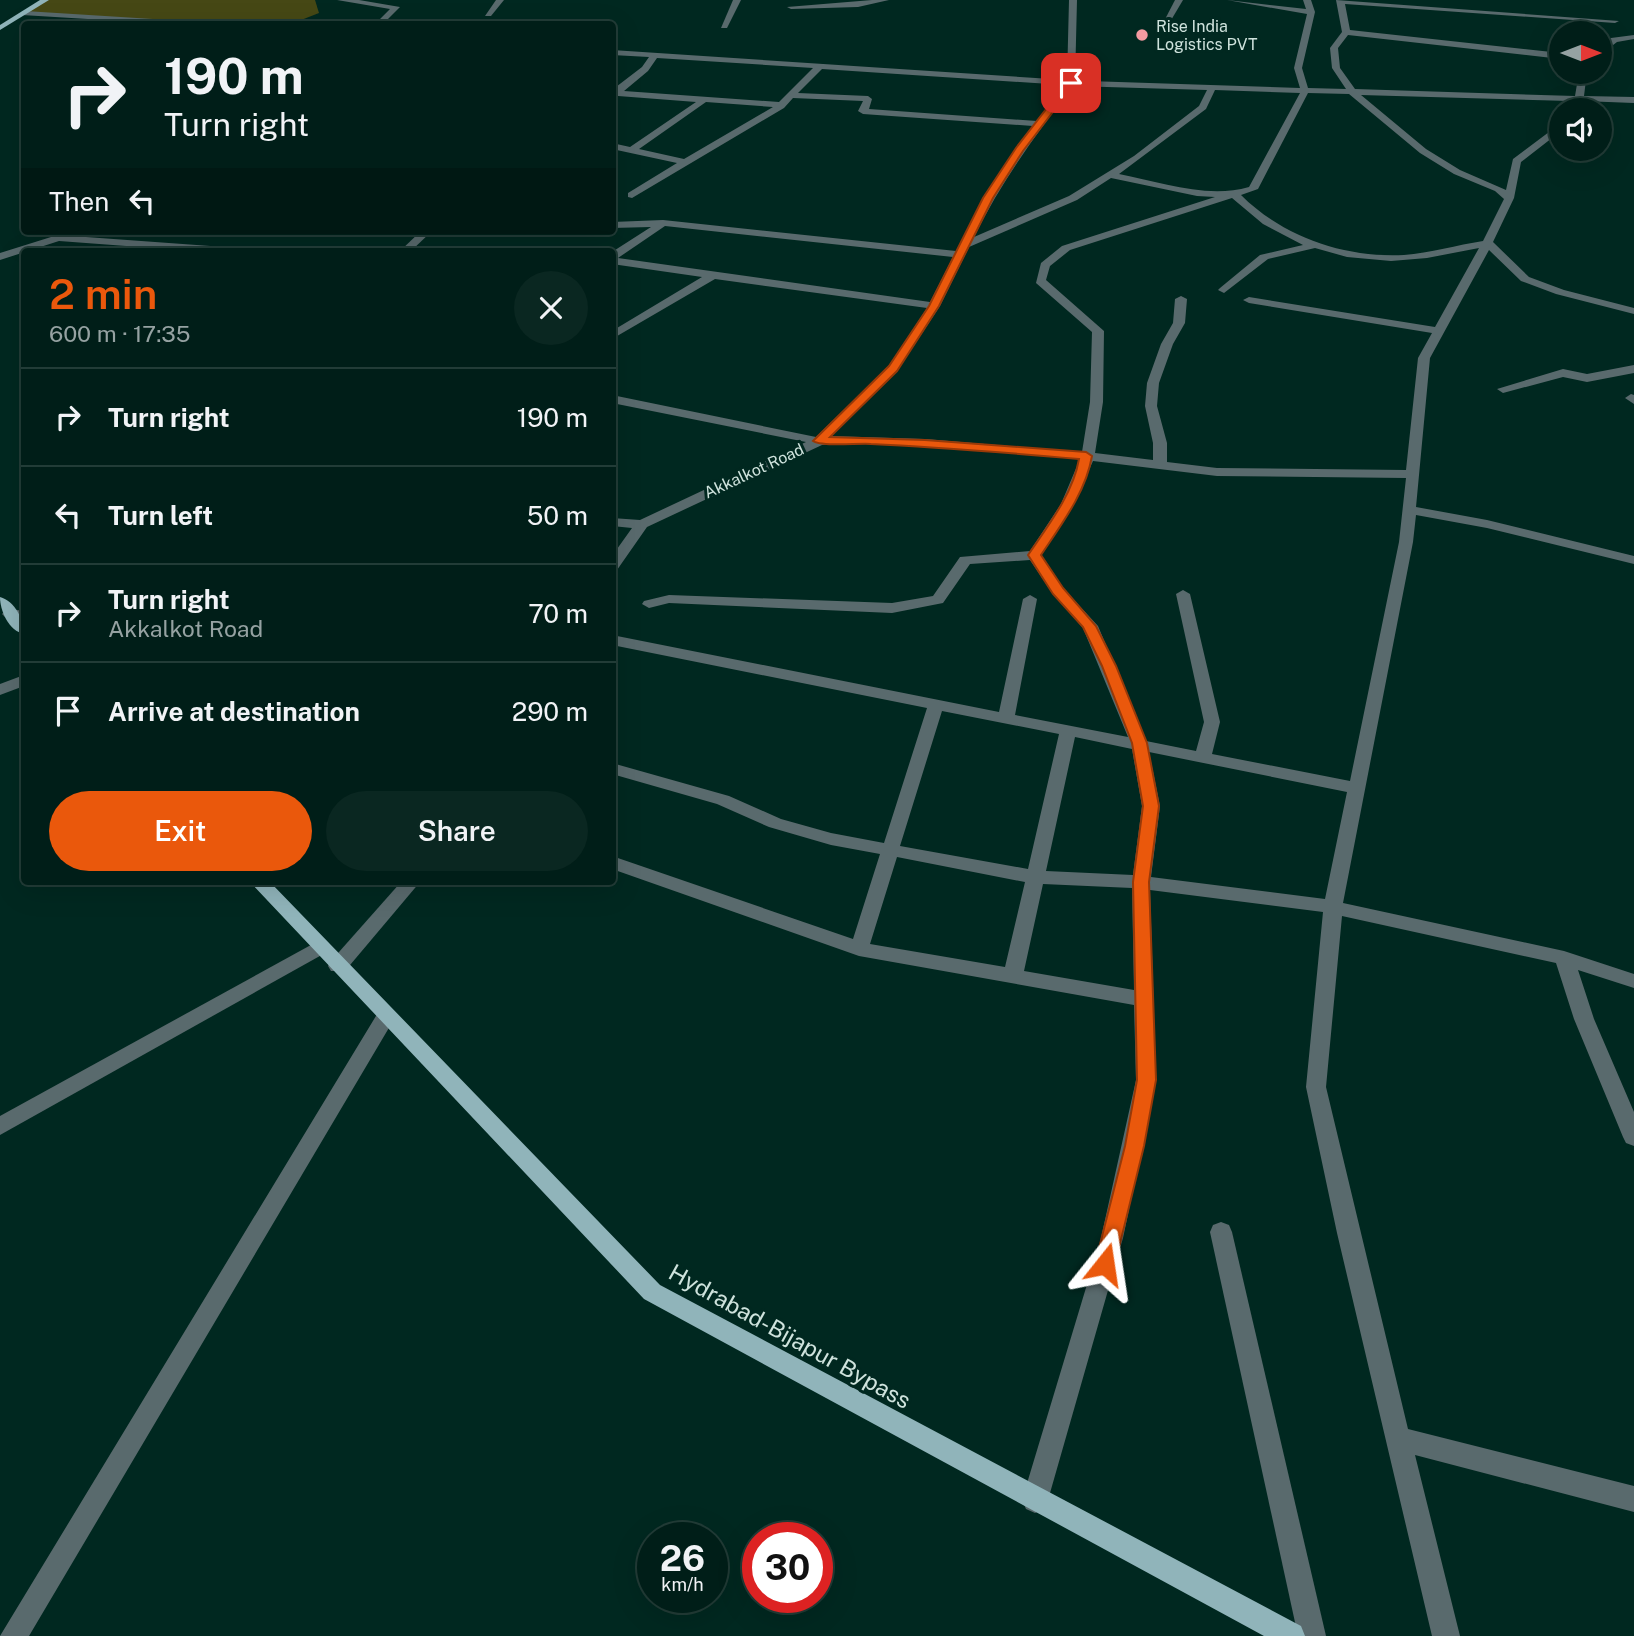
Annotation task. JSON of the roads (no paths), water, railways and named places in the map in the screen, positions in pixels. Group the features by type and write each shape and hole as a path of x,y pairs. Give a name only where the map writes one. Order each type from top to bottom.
{"main road":[{"path":"0,28 45,0"},
{"name":"Hydrabad-Bijapur Bypass","path":"262,885 652,1292 1291,1636"}],"street":[{"path":"341,0 396,7"},
{"path":"382,21 403,0"},
{"path":"488,14 500,0"},
{"path":"724,26 737,0"},
{"path":"791,7 858,5 885,0"},
{"path":"1071,83 1073,0"},
{"path":"1164,25 1179,0"},
{"path":"1034,555 1058,520 1083,470 1094,418 1098,331 1040,281 1045,265 1066,248 1253,189 1305,90 1298,68 1309,6 1231,0"},
{"path":"1508,198 1499,189 1457,172 1423,151 1352,92 1336,68 1334,48 1346,32 1341,1 1615,22"},
{"path":"25,13 124,21"},
{"path":"1346,32 1549,55"},
{"path":"1612,42 1634,37"},
{"path":"616,52 1071,83 1549,98"},
{"path":"616,92 655,55"},
{"path":"632,195 781,105 820,66"},
{"name":"Akkalkot Road","path":"616,561 642,524 819,441 893,368 934,306 988,198 1071,83"},
{"path":"616,225 663,223 962,250 1073,198 1110,175 1203,107 1212,88"},
{"path":"616,94 781,105"},
{"path":"793,95 868,99 863,111 1040,124"},
{"path":"632,150 704,100"},
{"path":"1612,100 1634,100"},
{"path":"1446,1636 1316,1087 1333,908 1406,542 1424,358 1488,243 1508,198 1516,161 1549,135"},
{"path":"616,147 685,162"},
{"path":"1110,175 1196,192 1234,194 1254,216 1311,246 1392,258 1488,243"},
{"path":"616,256 663,223"},
{"path":"27,248 67,235"},
{"path":"408,248 423,235"},
{"path":"58,238 197,248"},
{"path":"1488,243 1525,279 1560,292 1634,311"},
{"path":"1224,290 1265,257 1311,246"},
{"path":"0,257 21,250"},
{"path":"616,259 934,306"},
{"path":"616,334 713,275"},
{"path":"1160,465 1160,443 1151,406 1153,383 1167,344 1179,323 1181,299"},
{"path":"1249,300 1439,331"},
{"path":"1503,389 1563,373 1587,378 1634,369"},
{"path":"616,399 819,441 847,439 925,443 1086,456 1217,472 1411,474"},
{"path":"1408,510 1487,524 1634,560"},
{"path":"616,522 642,524"},
{"path":"649,604 669,598 892,608 938,600 965,560 1034,555"},
{"path":"1034,555 1058,591 1090,626 1139,743 1151,806 1141,882 1146,1080 1135,1146 1112,1238 1035,1500"},
{"path":"1182,594 1212,722 1203,757"},
{"path":"1006,718 1030,598"},
{"path":"616,641 1357,788"},
{"path":"0,690 21,681"},
{"path":"859,949 936,704"},
{"path":"1013,976 1068,730"},
{"path":"616,769 638,772 723,800 775,823 831,839 1035,877 1141,882 1333,908 1564,958 1634,981"},
{"path":"616,863 859,949 1144,999"},
{"path":"338,966 408,885"},
{"path":"0,1126 320,947"},
{"path":"1564,958 1584,1019 1634,1137"},
{"path":"14,1636 386,1016"},
{"path":"1221,1232 1311,1636"},
{"path":"1398,1439 1634,1499"}],"place":[{"name":"Rise India Logistics PVT","path":"1142,35"}]}
